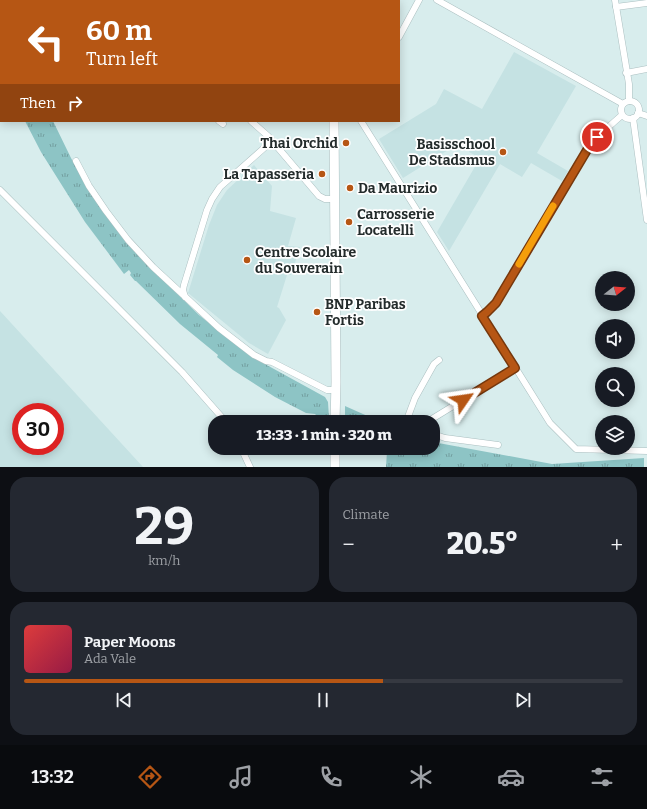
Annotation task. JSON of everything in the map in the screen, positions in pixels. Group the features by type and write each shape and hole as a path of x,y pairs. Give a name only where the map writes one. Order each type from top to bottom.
{"main road":[{"path":"334,122 335,415"},
{"path":"335,455 335,467"}],"street":[{"path":"400,35 420,0"},
{"path":"437,0 623,104"},
{"path":"615,0 629,84 629,101"},
{"path":"616,7 647,3"},
{"path":"626,73 647,69"},
{"path":"629,101 637,104 638,113 634,118 627,119 622,114 620,109 623,104 629,101"},
{"path":"638,113 647,116"},
{"path":"482,316 496,303 590,145 622,114"},
{"path":"634,118 647,220"},
{"path":"252,122 258,126 272,141 318,196 334,199"},
{"path":"362,122 550,423 576,449 647,451"},
{"path":"185,297 183,290 184,285 207,210 212,199 220,187 272,141"},
{"path":"76,161 89,186 128,240 153,267 220,328 254,355 266,361 272,362 327,390 335,390"},
{"path":"0,190 182,372 220,415"},
{"path":"409,415 415,398 434,364 439,360"},
{"path":"438,415 515,368"},
{"path":"440,436 498,445"},
{"path":"244,455 250,467"}],"shaded area":[{"name":"Basisschool De Stadsmus","path":"514,52 576,86 537,153 568,171 562,181 531,163 522,177 500,164 449,251 437,232 480,158 469,152 471,147 461,142 403,178 379,139 436,104 444,89 482,109"},
{"name":"Centre Scolaire du Souverain","path":"254,165 272,186 270,211 296,218 288,246 300,247 291,275 287,275 277,307 286,320 268,354 249,343 188,293 209,225 217,205 227,190"},
{"path":"0,311 143,467 0,467"}],"green space":[{"path":"26,122 53,122 86,185 155,272 199,315 252,357 325,397 328,402 329,415 306,413 275,397 233,370 217,357 218,355 180,324 135,281 130,275 131,273 129,270 124,274 85,222 41,152"},
{"path":"345,406 365,415 345,415"},
{"path":"440,443 552,464 644,458 644,467 386,467 387,455 440,455"}],"slow traffic":[{"path":"519,264 553,206"}],"place":[{"name":"Thai Orchid","path":"346,143"},
{"name":"Basisschool De Stadsmus","path":"503,152"},
{"name":"La Tapasseria","path":"322,174"},
{"name":"Da Maurizio","path":"350,188"},
{"name":"Carrosserie Locatelli","path":"349,222"},
{"name":"Centre Scolaire du Souverain","path":"247,260"},
{"name":"BNP Paribas Fortis","path":"317,312"}],"route":[{"path":"463,400 515,368 482,316 496,303 590,145 597,137"}]}
